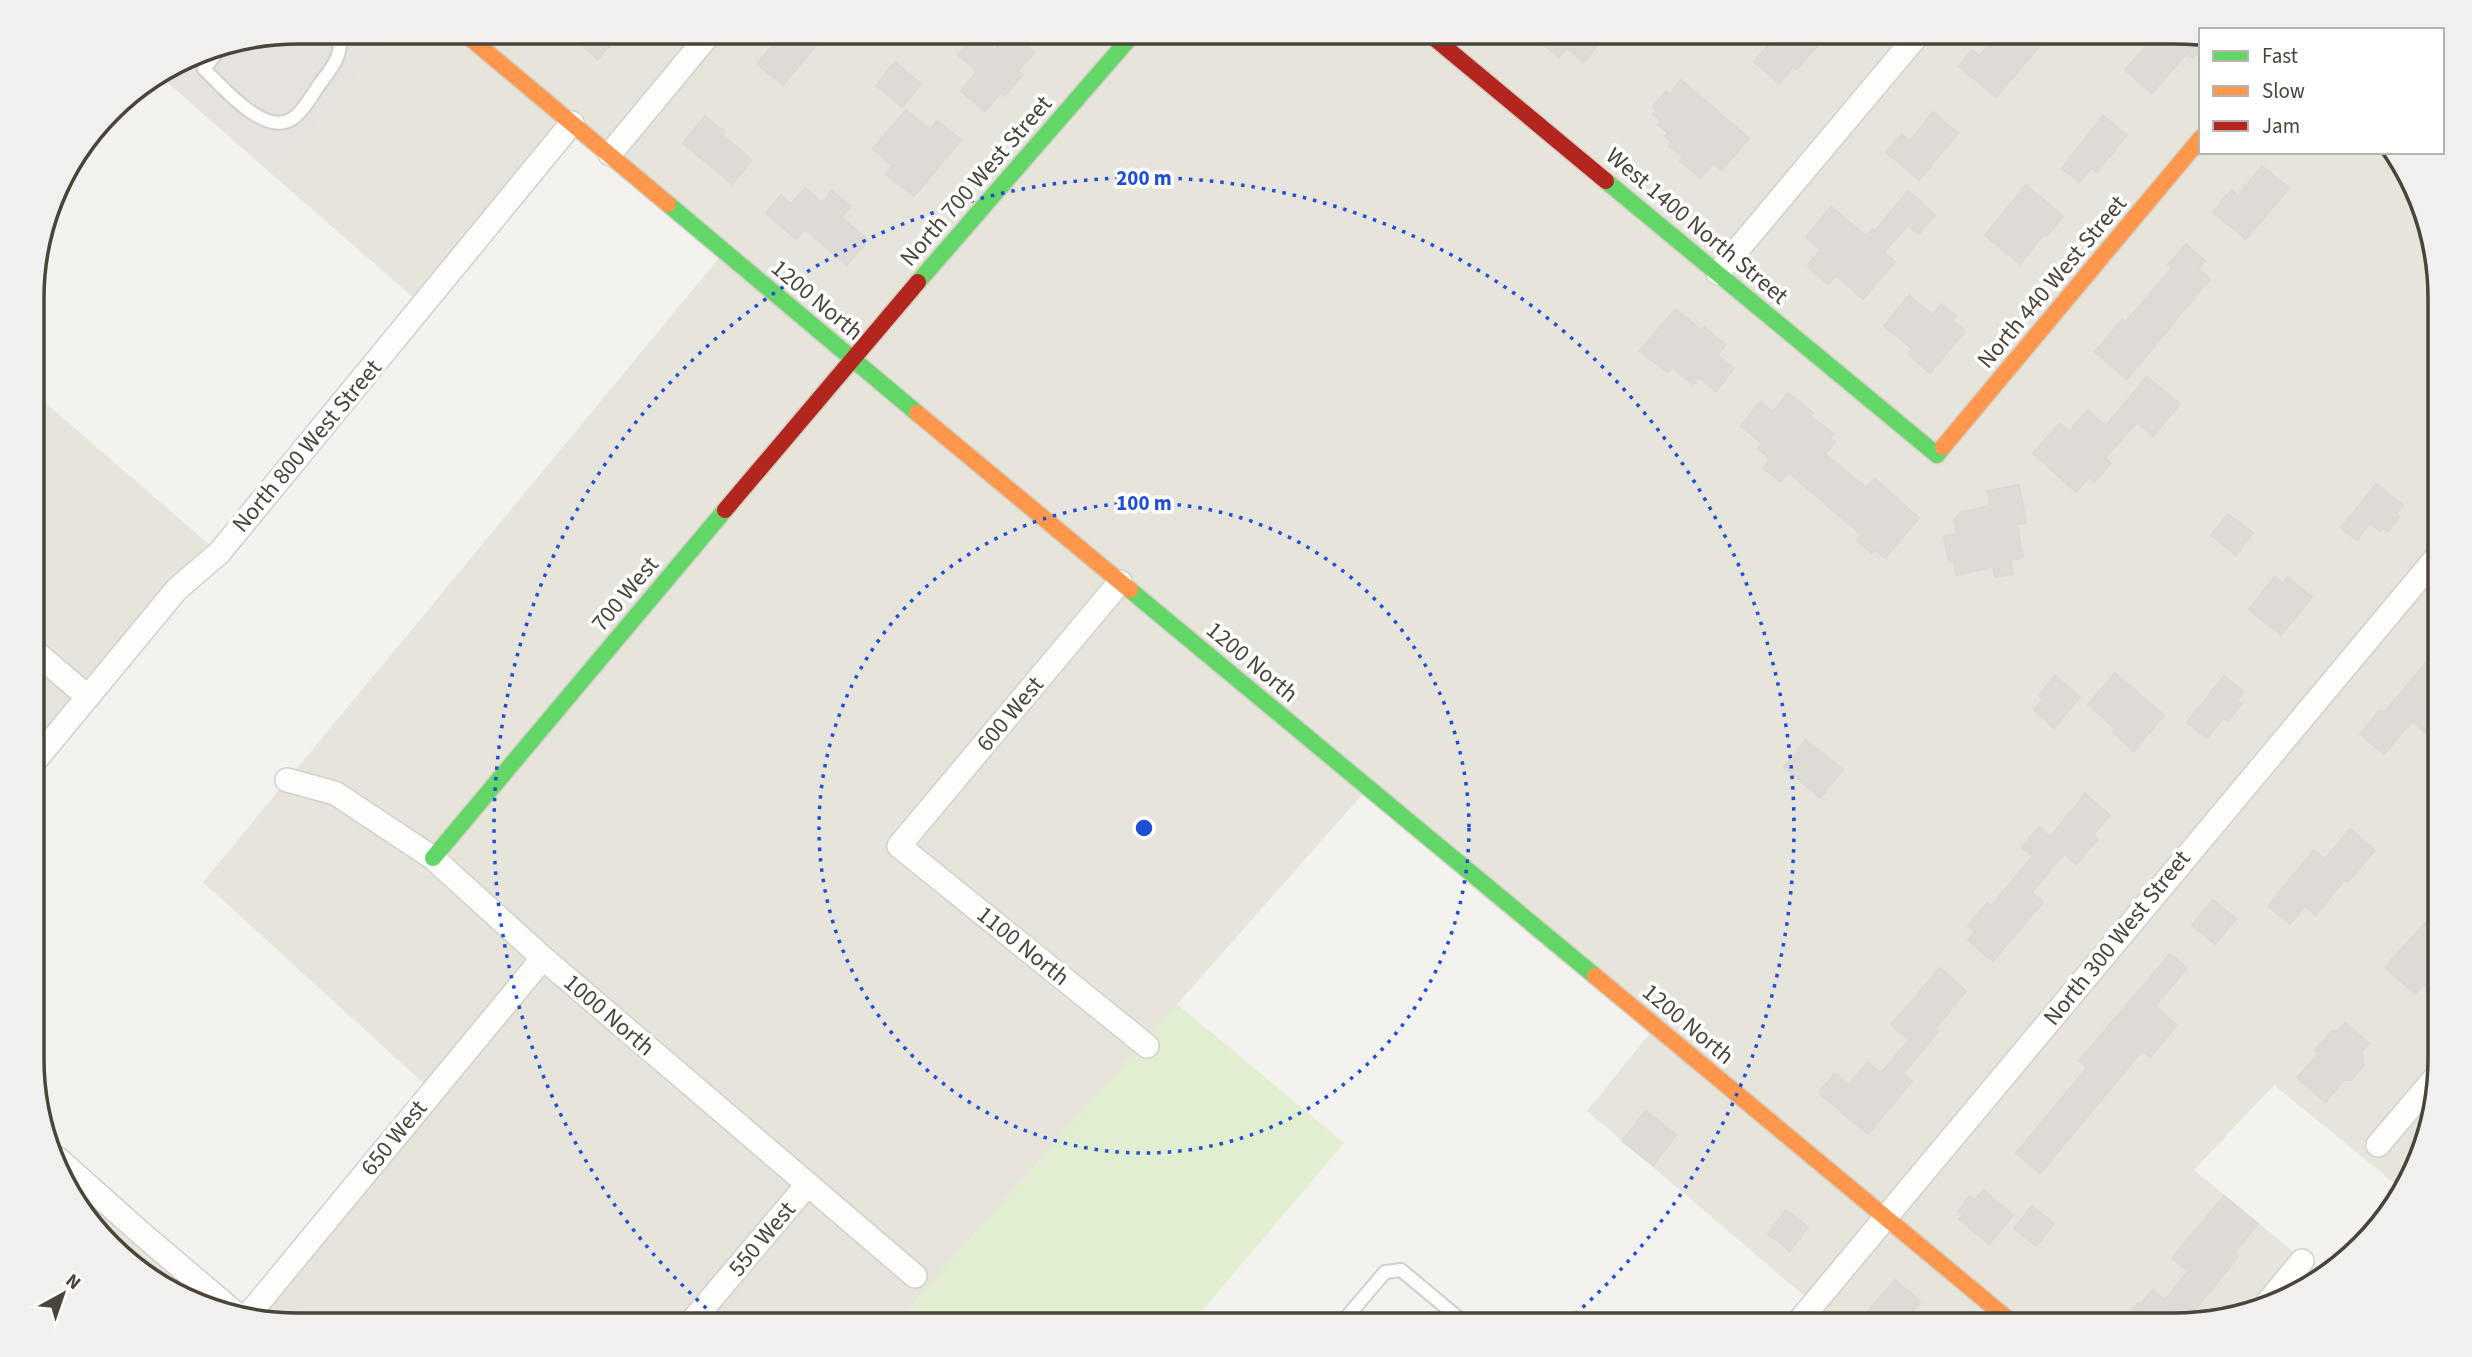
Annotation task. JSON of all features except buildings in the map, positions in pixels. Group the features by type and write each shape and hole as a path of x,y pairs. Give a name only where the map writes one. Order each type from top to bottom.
{"street":[{"name":"1200 North","path":"478,44 852,359 2001,1313"},
{"path":"610,154 701,44"},
{"name":"North 700 West Street","path":"852,359 1125,44"},
{"name":"West 1400 North Street","path":"1441,44 1937,455"},
{"path":"1718,273 1910,44"},
{"name":"North 800 West Street","path":"44,750 177,589 219,553 572,122"},
{"name":"North 440 West Street","path":"1937,455 2199,140"},
{"name":"700 West","path":"433,858 852,359"},
{"name":"North 300 West Street","path":"1806,1313 2428,567"},
{"name":"600 West","path":"899,846 1120,582"},
{"path":"44,660 88,697"},
{"name":"1000 North","path":"287,780 335,793 433,858 543,958 915,1276"},
{"name":"1100 North","path":"899,846 1146,1046"},
{"name":"650 West","path":"251,1309 543,958"},
{"path":"2378,1145 2427,1088"},
{"path":"67,1167 142,1234 225,1303"},
{"name":"550 West","path":"699,1313 807,1185"},
{"path":"2276,1292 2302,1261"}],"lane":[{"path":"212,59 204,68 252,115 279,123 293,119 330,71 342,49 341,44"},
{"path":"1350,1313 1385,1272 1401,1270 1453,1313"}],"shaded area":[{"path":"384,44 2199,45 2199,154 2383,154 2402,185 2420,232 2428,281 2428,1076 2420,1125 2409,1157 2395,1184 2274,1085 2194,1170 2315,1270 2287,1287 2240,1305 2191,1313 1806,1313 1814,1304 1587,1111 1655,1027 1368,788 905,1313 281,1313 253,1309 432,1091 203,882 724,252 572,124 423,306 274,176"},
{"path":"384,44 274,176 166,81 216,57 265,46"},
{"path":"44,402 219,553 44,751"},
{"path":"68,1169 207,1297 185,1287 143,1261 118,1239 96,1214"}],"green space":[{"path":"1177,1004 1344,1143 1200,1313 905,1313"}],"traffic: fast":[{"path":"918,282 1125,44"},
{"path":"1606,181 1937,455 1943,447"},
{"path":"668,204 917,413"},
{"path":"433,858 725,510"},
{"path":"1130,590 1595,976"}],"traffic: slow":[{"path":"477,44 668,204"},
{"path":"1943,447 2199,140"},
{"path":"917,413 1130,590"},
{"path":"1595,976 2001,1313"}],"traffic: jam":[{"path":"1441,44 1606,181"},
{"path":"725,510 918,282"}]}
